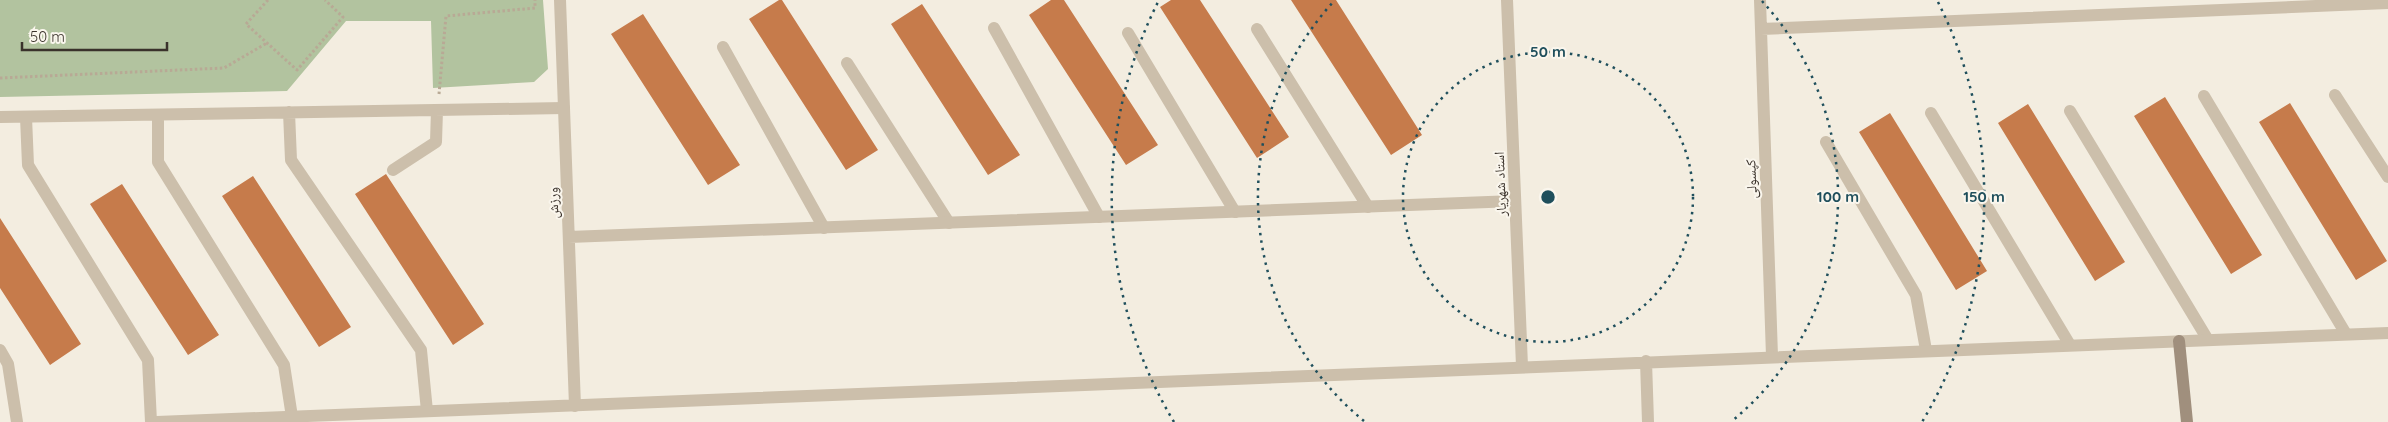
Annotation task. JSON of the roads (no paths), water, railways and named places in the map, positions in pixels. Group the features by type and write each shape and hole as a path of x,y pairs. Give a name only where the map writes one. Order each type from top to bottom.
{"main road":[{"path":"2179,341 2186,422"}],"street":[{"name":"ورزش","path":"560,0 575,406"},
{"name":"استاد شهریار","path":"1507,0 1522,366"},
{"name":"کپسولی","path":"1760,0 1772,356"},
{"path":"1761,28 2388,3"},
{"path":"994,28 1099,217"},
{"path":"1257,29 1368,207"},
{"path":"1128,32 1235,212"},
{"path":"723,47 824,228"},
{"path":"847,63 949,223"},
{"path":"2335,95 2388,177"},
{"path":"2204,96 2346,334"},
{"path":"0,117 564,108"},
{"path":"394,170 436,142 437,110"},
{"path":"2070,111 2208,340"},
{"path":"289,112 291,160 421,350 427,412"},
{"path":"1931,113 2070,345"},
{"path":"158,114 158,162 284,365 292,417"},
{"path":"26,117 28,165 148,360 151,422"},
{"path":"1826,142 1916,295 1926,350"},
{"path":"569,237 1515,201"},
{"path":"157,422 1646,361 2388,333"},
{"path":"0,350 8,364 17,422"},
{"path":"1646,361 1648,422"}]}
